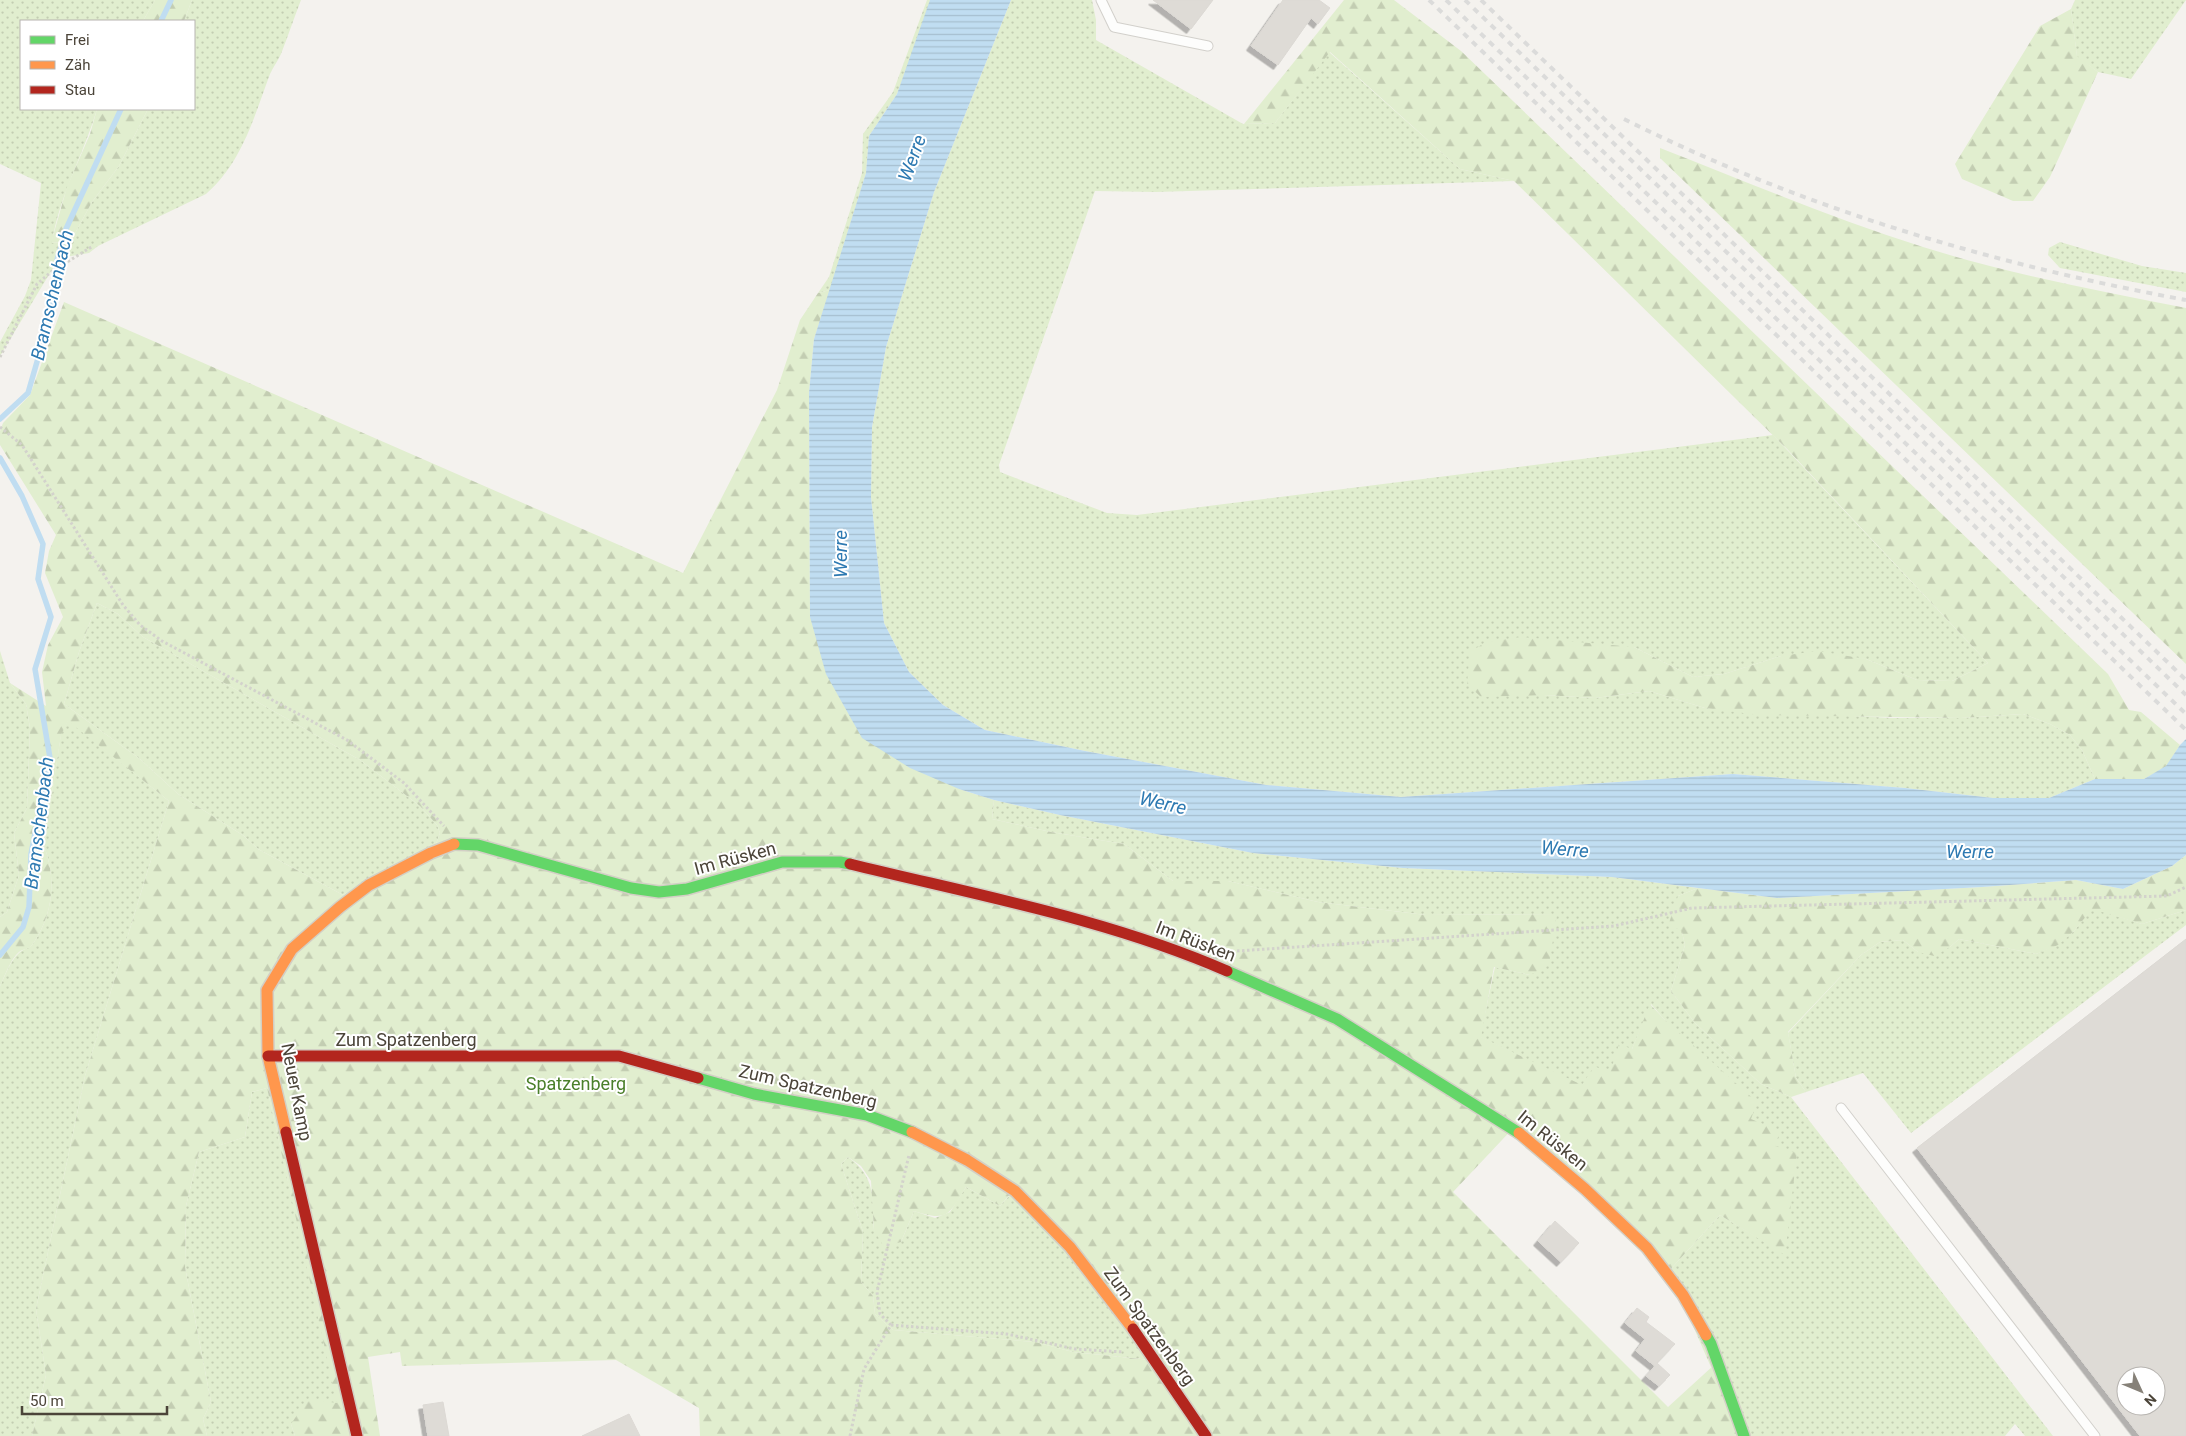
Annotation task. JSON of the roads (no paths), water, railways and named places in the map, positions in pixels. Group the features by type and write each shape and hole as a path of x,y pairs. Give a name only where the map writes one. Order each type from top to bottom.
{"street":[{"name":"Neuer Kamp","path":"356,1436 268,1056 267,990 292,949 340,907 369,885 431,853 453,844"},
{"name":"Im Rüsken","path":"453,844 478,845 631,888 659,892 687,889 782,862 840,862 1065,916 1188,954 1337,1019 1514,1128 1586,1189 1647,1248 1683,1295 1711,1344 1744,1436"},
{"name":"Zum Spatzenberg","path":"268,1056 619,1056 754,1094 867,1115 914,1133 967,1160 1015,1191 1070,1247 1124,1316 1206,1436"}],"lane":[{"path":"1101,0 1114,27 1208,46"},
{"path":"1841,1108 2095,1436"}],"water":[{"name":"Werre","path":"930,0 1011,0 934,192 886,347 872,427 871,497 884,623 909,672 943,705 985,730 1085,751 1266,785 1401,797 1733,774 1905,788 1993,798 2049,798 2095,779 2144,779 2166,766 2186,739 2186,855 2172,866 2123,889 2076,880 1777,898 1612,877 1403,868 1253,853 994,800 959,789 910,768 862,738 826,674 810,617 809,393 814,339 866,173 869,136 897,94"}],"waterway":[{"name":"Bramschenbach","path":"161,20 171,0"},
{"name":"Bramschenbach","path":"0,419 28,393 43,341 56,284 57,260 66,229 121,110"},
{"name":"Bramschenbach","path":"0,458 22,496 43,544 38,579 51,617 35,669 50,758 31,854 29,907 23,927 0,955"}],"railway":[{"path":"1429,0 2186,730"},
{"path":"1446,0 2186,714"},
{"path":"1465,0 2186,695"},
{"path":"1481,0 2186,680"},
{"path":"1624,119 1691,151 1759,180 1899,229 2041,269 2113,286 2186,300"}],"park label":[{"name":"Spatzenberg","path":"576,1083"}]}
